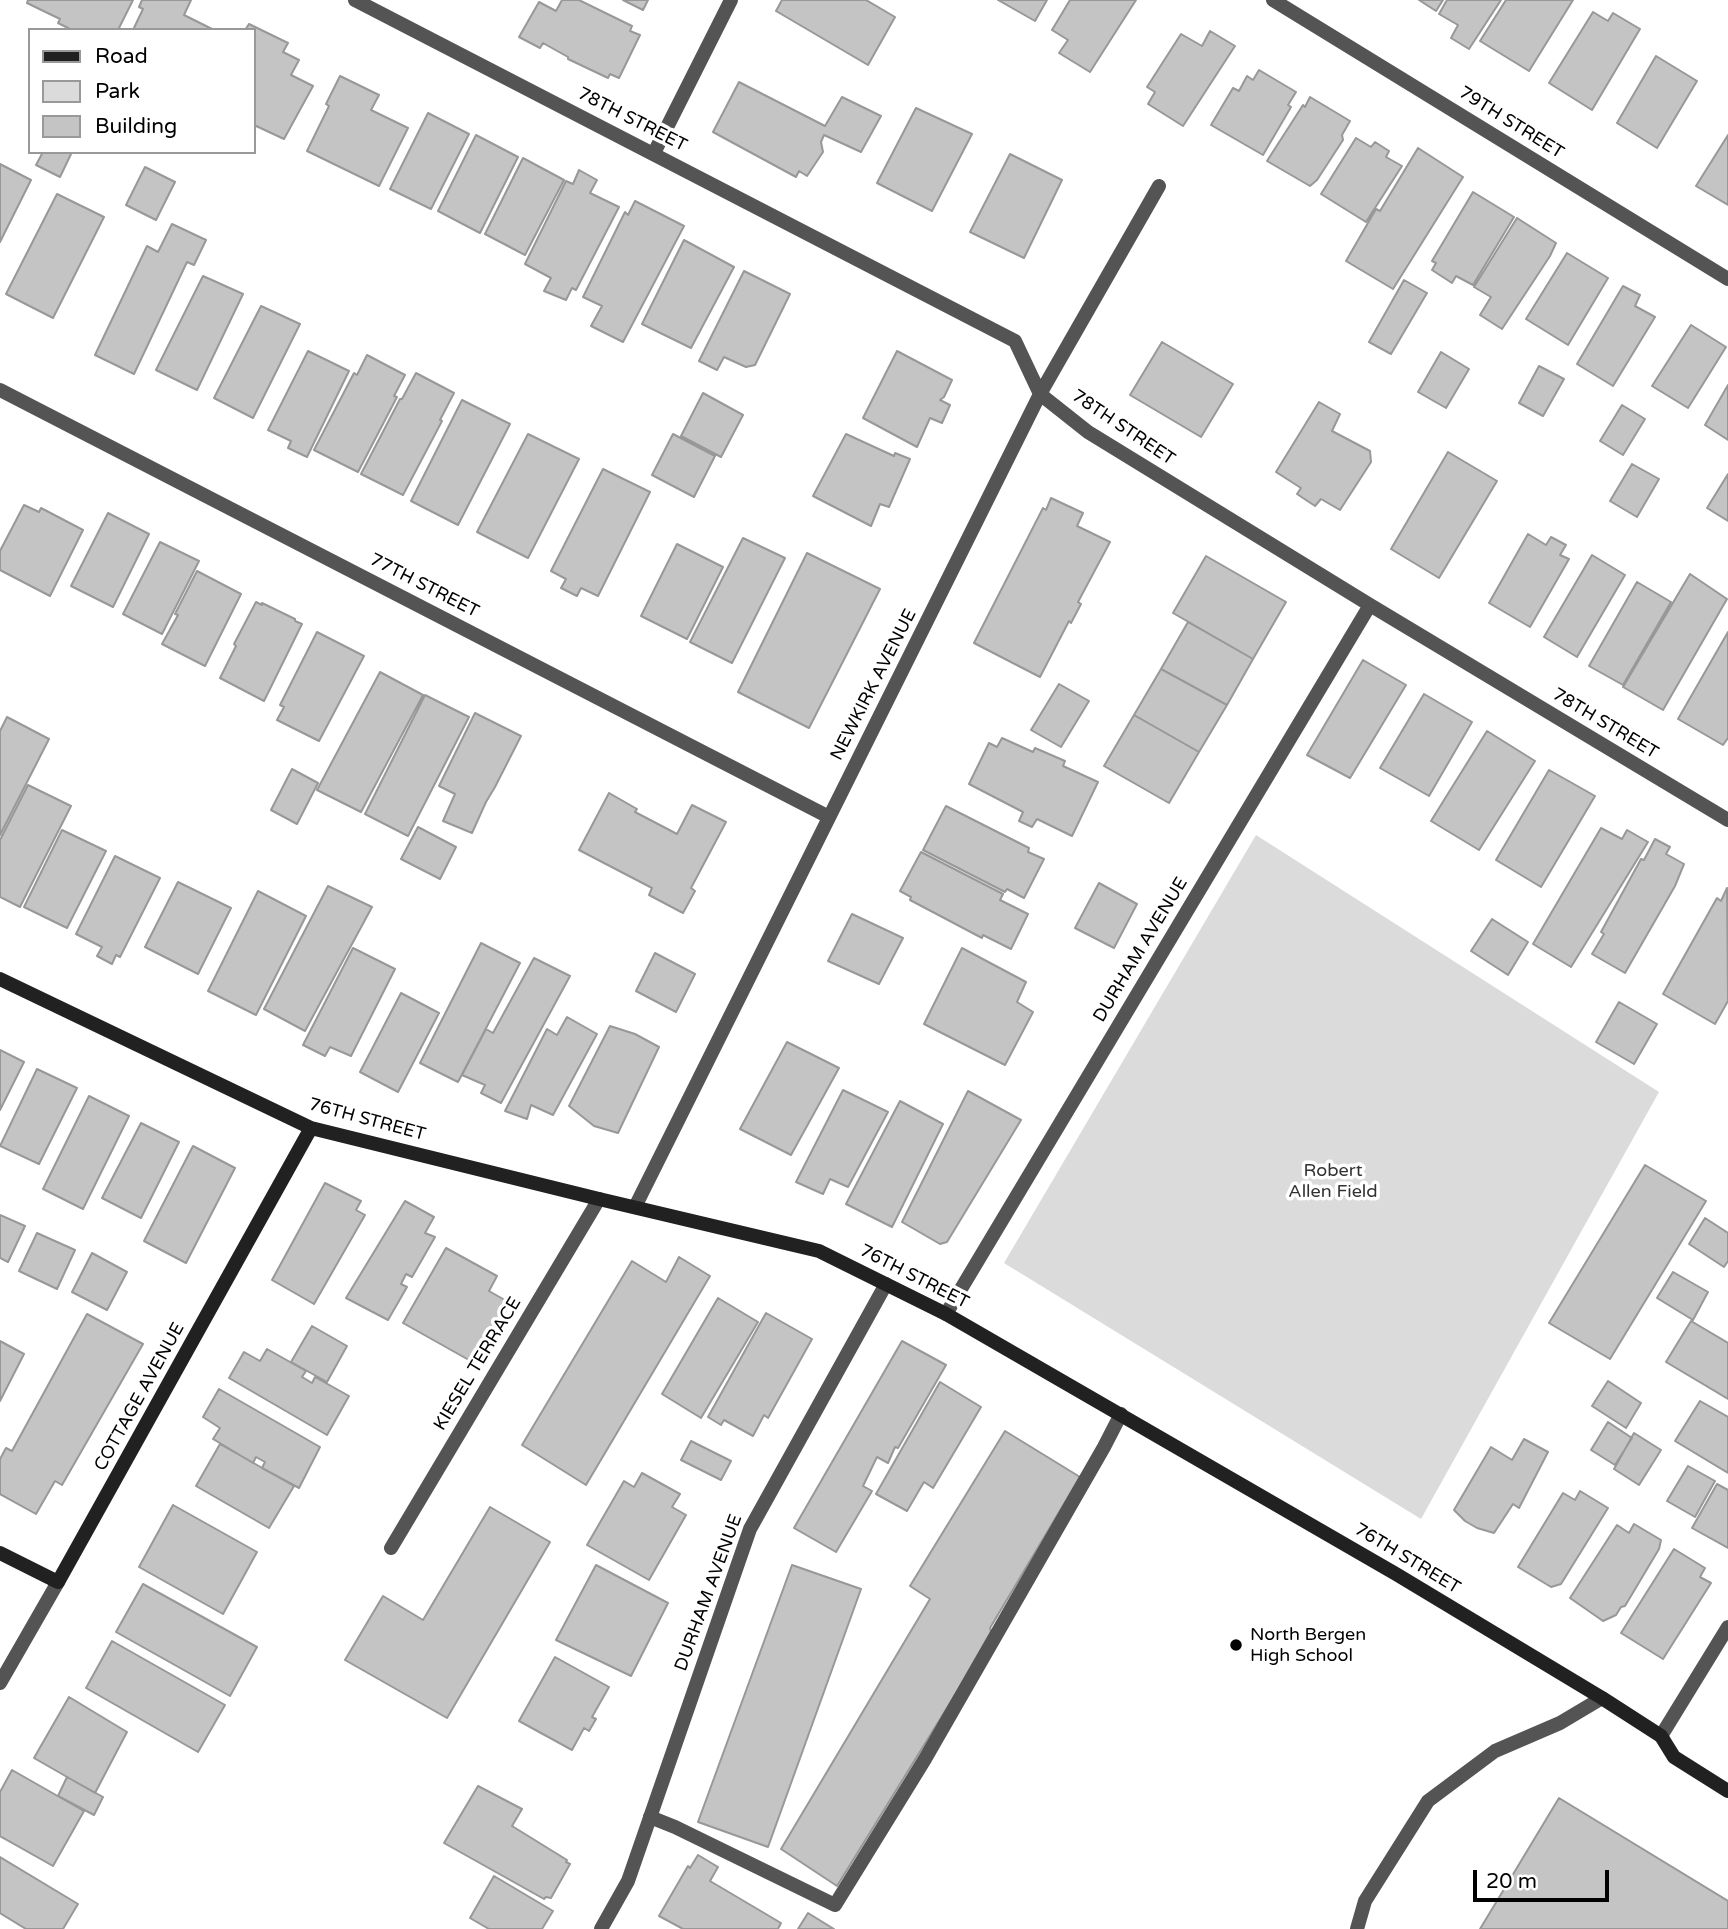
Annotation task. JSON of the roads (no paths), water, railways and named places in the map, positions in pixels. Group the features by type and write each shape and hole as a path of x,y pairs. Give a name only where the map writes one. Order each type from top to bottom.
{"street":[{"name":"78TH STREET","path":"355,0 1016,341 1040,394 1088,432 1370,606 1728,820"},
{"path":"654,153 731,0"},
{"name":"79TH STREET","path":"1273,0 1728,279"},
{"name":"NEWKIRK AVENUE","path":"635,1207 1040,394 1159,186"},
{"name":"77TH STREET","path":"0,390 829,817"},
{"name":"DURHAM AVENUE","path":"946,1314 1370,606"},
{"name":"76TH STREET","path":"0,979 311,1128 819,1251 946,1314 1396,1574 1661,1736 1674,1757 1728,1791"},
{"name":"COTTAGE AVENUE","path":"0,1683 311,1128"},
{"name":"KIESEL TERRACE","path":"391,1548 599,1199"},
{"name":"DURHAM AVENUE","path":"601,1929 628,1881 750,1529 886,1284"},
{"path":"650,1817 835,1905 932,1747 1121,1414"},
{"path":"0,1553 58,1582"},
{"path":"1661,1736 1728,1627"},
{"path":"1357,1929 1364,1901 1427,1801 1495,1751 1560,1723 1602,1698"}],"place":[{"name":"North Bergen High School","path":"1236,1645"}],"park label":[{"name":"Robert Allen Field","path":"1333,1181"}]}
